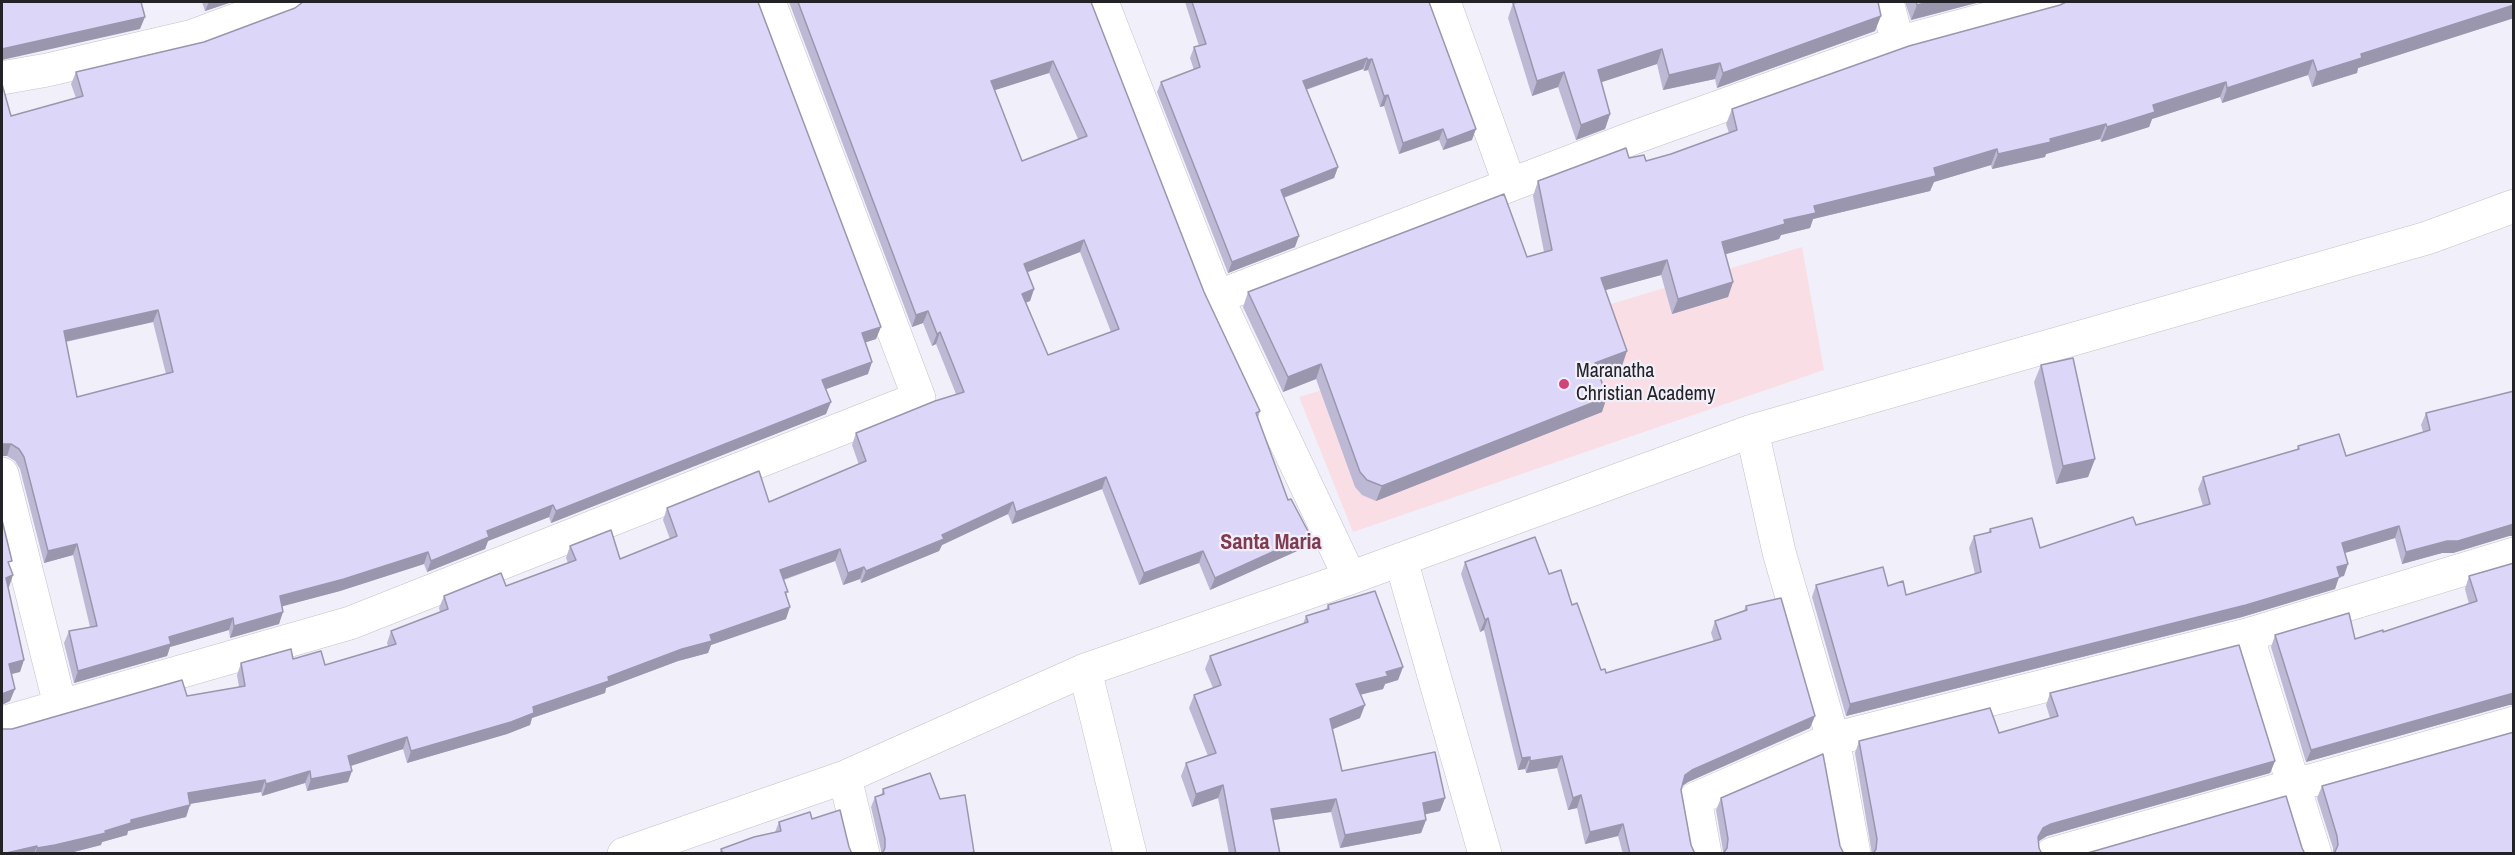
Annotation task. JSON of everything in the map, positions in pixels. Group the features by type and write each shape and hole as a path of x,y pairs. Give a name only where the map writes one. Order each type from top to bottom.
{"street":[{"path":"2,78 47,70 193,36 284,2"},
{"path":"2,723 350,623 919,398 769,2"},
{"path":"1102,2 1217,297 1267,408 1350,578"},
{"path":"1444,2 1510,184"},
{"path":"1887,2 1898,43"},
{"path":"1217,297 1638,136 1898,43 2050,2"},
{"path":"624,854 845,777 1085,670 1401,560 1752,431 2427,238 2514,206"},
{"path":"1752,431 1779,552 1833,739 1854,854"},
{"path":"2,474 60,705"},
{"path":"1705,854 1695,799 1833,739 2247,635 2514,554"},
{"path":"1401,560 1485,854"},
{"path":"2247,635 2315,854"},
{"path":"1085,670 1130,854"},
{"path":"2052,854 2514,723"},
{"path":"845,777 863,854"}],"shaded area":[{"name":"Maranatha Christian Academy","path":"1802,247 1824,370 1353,532 1299,397"}],"building":[{"path":"2,2 141,2 145,17 2,49"},
{"path":"303,2 758,2 881,327 862,333 872,362 822,380 831,402 556,511 553,505 487,531 489,537 431,561 428,552 344,579 280,596 283,612 234,626 233,618 169,637 171,644 78,671 69,631 97,626 77,544 48,551 24,457 19,449 11,444 2,444 2,84 11,116 83,96 76,72 204,42 295,8","holes":["158,310 173,372 77,397 64,331"]},
{"path":"798,2 1091,2 1204,292 1260,411 1256,413 1288,500 1291,499 1310,535 1215,578 1203,551 1144,573 1106,477 1016,512 1013,502 942,535 944,539 866,571 864,567 848,573 840,549 780,570 788,592 785,592 790,607 710,635 712,641 682,649 608,677 609,681 533,707 534,713 511,722 411,751 407,737 348,756 352,771 311,779 310,771 266,784 265,780 188,793 190,805 131,820 131,823 105,831 106,833 2,854 2,729 12,729 182,680 187,696 245,686 241,663 291,649 293,659 321,651 325,665 396,644 391,631 448,609 444,596 501,573 506,586 576,560 570,546 611,530 620,559 677,536 667,508 759,471 769,502 866,461 856,433 935,401 964,392 940,332 937,334 928,311 916,315","holes":["1053,61 1087,136 1022,161 991,81","1084,240 1119,329 1048,355 1022,294 1034,289 1024,264"]},
{"path":"1192,2 1429,2 1476,129 1447,140 1443,129 1403,143 1388,95 1384,96 1372,59 1367,60 1367,58 1303,81 1338,167 1281,190 1299,236 1232,262 1161,82 1200,67 1194,47 1206,44"},
{"path":"1878,2 1881,16 1723,73 1720,63 1669,75 1662,49 1598,70 1610,114 1581,125 1564,72 1537,81 1513,3"},
{"path":"2066,2 2514,2 2514,5 2361,54 2362,58 2317,72 2313,60 2227,88 2226,82 2153,105 2155,112 2107,127 2106,124 2050,139 2051,142 1998,154 1997,149 1934,168 1936,176 1814,206 1816,213 1784,220 1785,224 1722,242 1733,282 1678,299 1667,260 1601,278 1627,351 1595,363 1607,397 1382,486 1367,480 1360,472 1321,364 1288,377 1248,292 1504,194 1527,257 1552,250 1538,181 1626,148 1629,158 1644,155 1646,161 1671,154 1737,130 1732,109 1909,46"},
{"path":"2073,358 2095,459 2063,466 2041,365"},
{"path":"2514,391 2514,524 2458,541 2447,541 2406,552 2399,526 2342,543 2348,564 2337,567 2340,577 2246,605 1850,704 1816,585 1883,567 1888,586 1903,581 1906,595 1981,572 1974,536 1991,532 1990,529 2032,518 2040,548 2133,517 2136,525 2210,504 2203,477 2299,449 2298,446 2339,434 2346,456 2430,430 2426,413"},
{"path":"2,520 12,561 8,562 13,575 6,578 24,660 9,664 15,689 2,694"},
{"path":"1535,537 1549,574 1561,570 1572,605 1577,603 1601,670 1605,669 1606,673 1721,639 1715,621 1747,610 1746,606 1781,598 1815,716 1685,775 1681,790 1691,845 1695,854 1630,854 1623,824 1590,832 1581,795 1573,798 1562,756 1530,761 1530,757 1522,758 1488,618 1485,620 1465,562"},
{"path":"2514,563 2514,693 2311,750 2275,635 2349,613 2355,639 2383,630 2383,632 2477,601 2469,576"},
{"path":"1375,591 1403,667 1386,672 1388,676 1356,684 1365,705 1330,719 1342,771 1435,752 1445,798 1423,803 1426,820 1345,835 1336,799 1271,809 1280,854 1236,854 1223,785 1196,794 1186,763 1216,753 1194,695 1221,685 1210,656 1308,622 1306,616 1329,609 1328,605"},
{"path":"2239,645 2275,761 2051,824 2043,828 2038,837 2042,854 1873,854 1877,839 1859,741 1990,708 1999,733 2058,716 2050,693"},
{"path":"2514,732 2514,854 2334,854 2338,845 2337,836 2322,786"},
{"path":"1823,754 1840,846 1844,854 1723,854 1727,848 1728,839 1721,798"},
{"path":"930,773 940,799 965,795 974,852 968,854 882,854 885,839 875,797 884,794 883,789"},
{"path":"2286,796 2305,854 2084,854"},
{"path":"840,810 852,854 723,854 721,849 754,837 781,831 779,822 810,812 812,819"}],"place":[{"name":"Maranatha Christian Academy","path":"1564,384"}],"district":[{"name":"Santa Maria","path":"1271,543"}]}
